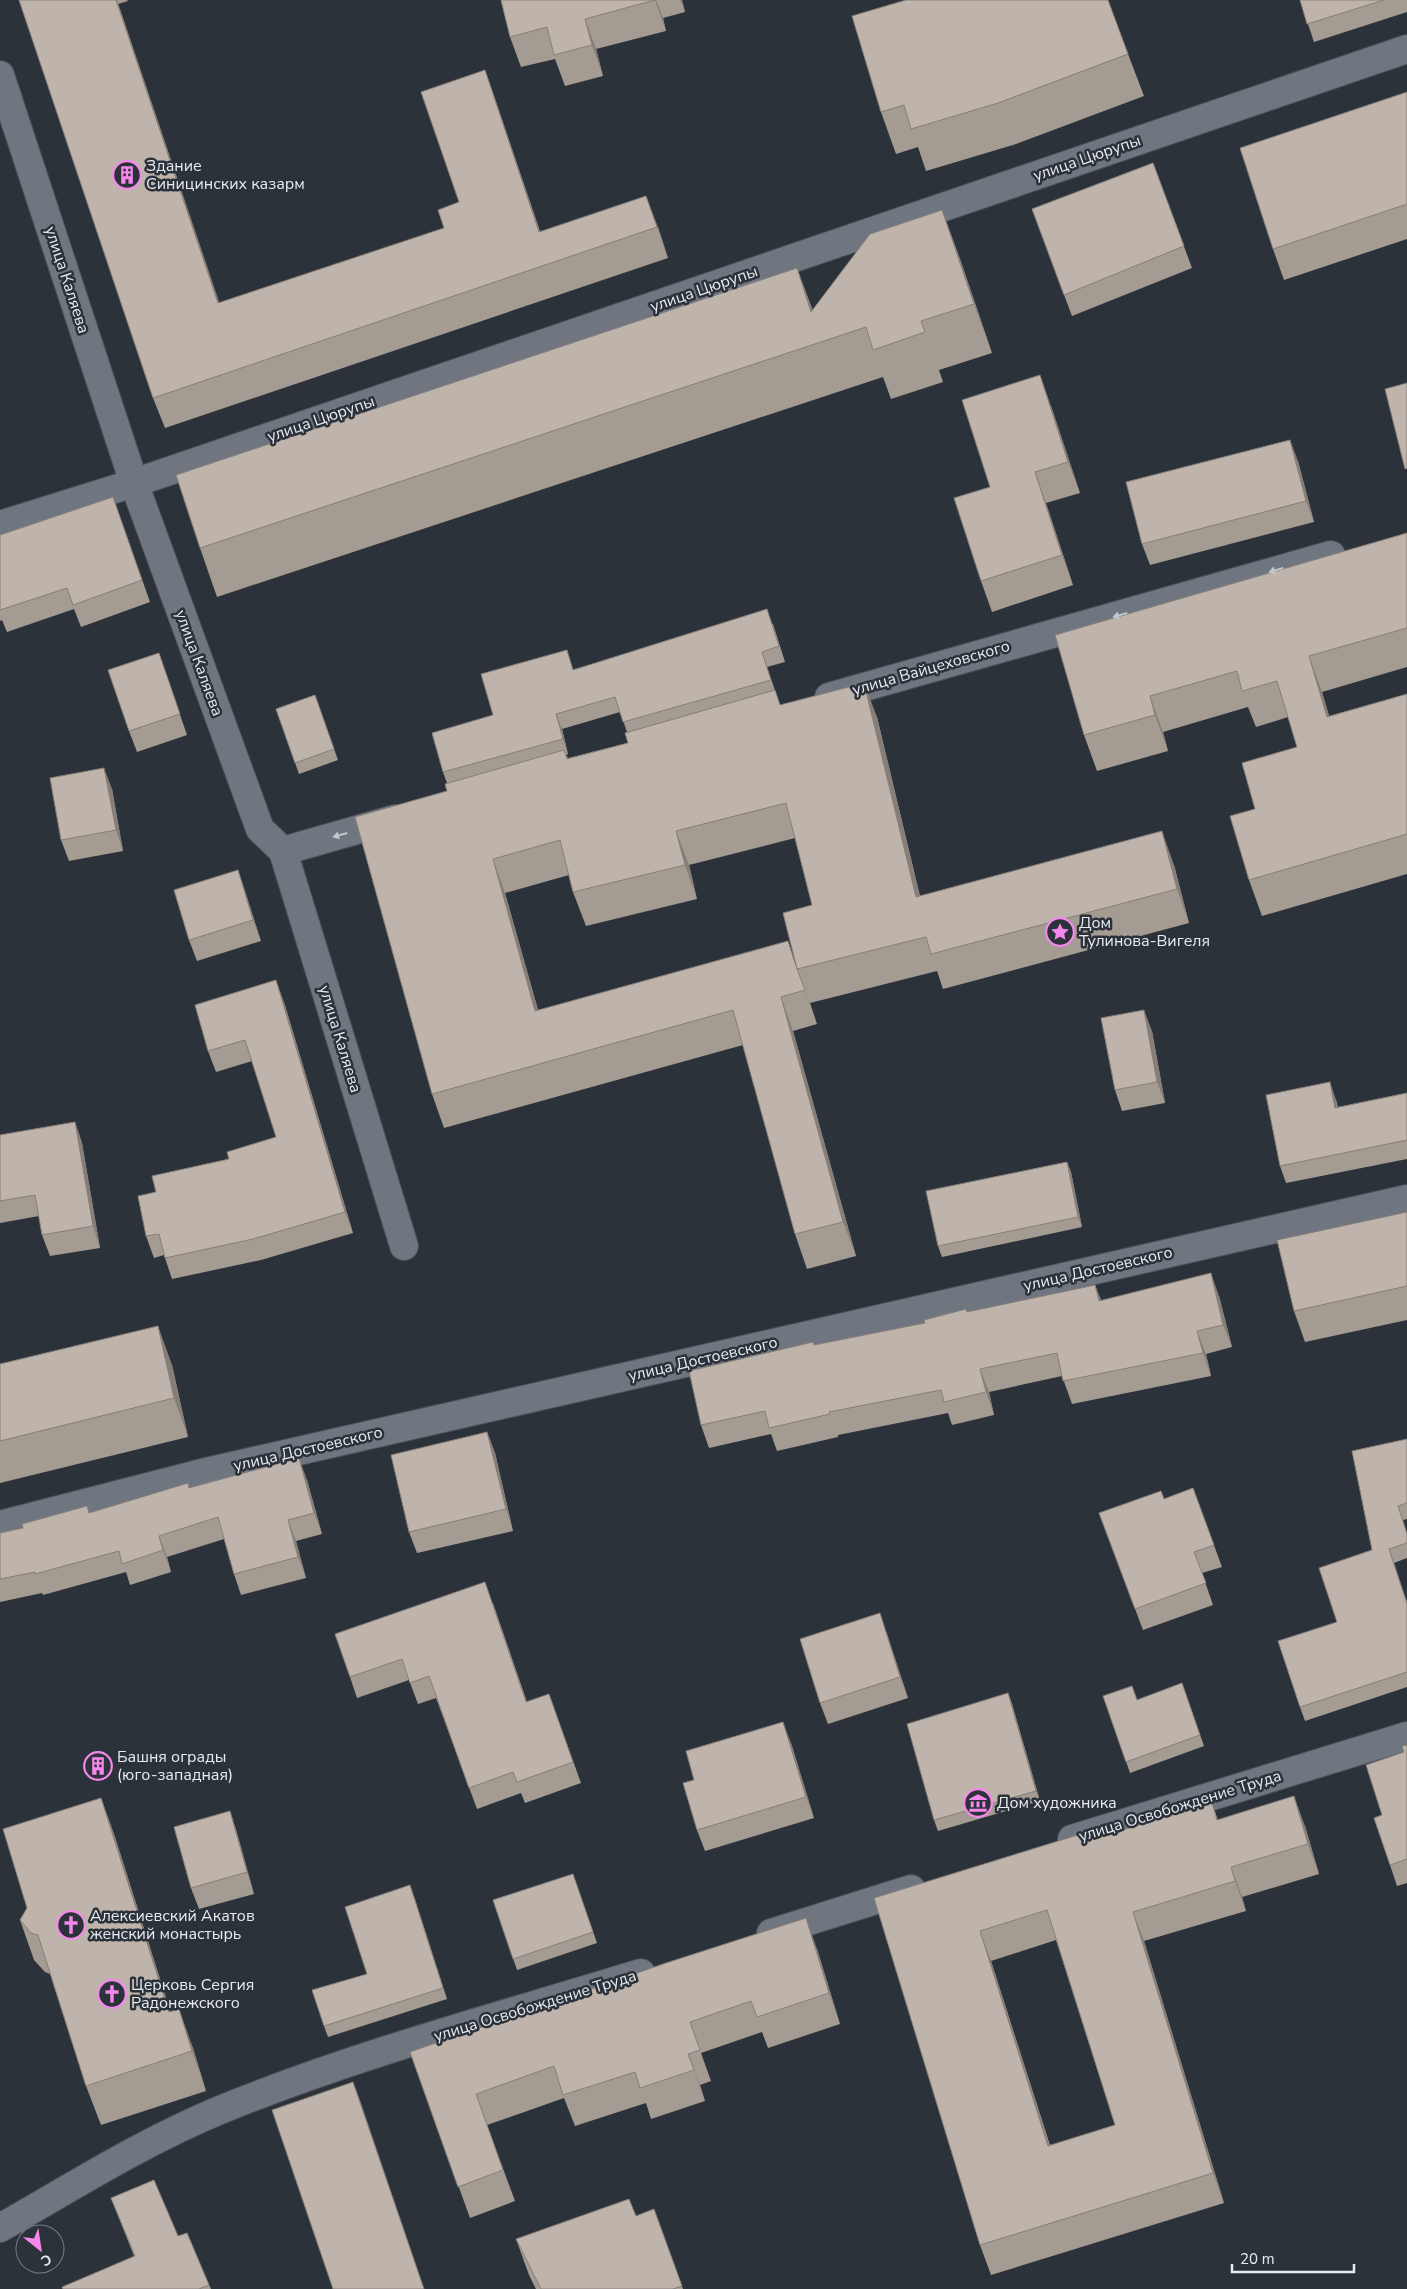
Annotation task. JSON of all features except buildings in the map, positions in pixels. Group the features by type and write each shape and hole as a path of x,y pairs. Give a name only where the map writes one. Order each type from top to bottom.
{"street":[{"name":"улица Цюрупы","path":"0,525 134,483 1407,49"},
{"name":"улица Каляева","path":"0,75 134,483 260,829 283,851 404,1246"},
{"name":"улица Вайцеховского","path":"802,704 1359,547"},
{"path":"283,851 417,813"},
{"name":"улица Достоевского","path":"0,1525 202,1473 1407,1199"},
{"name":"улица Освобождение Труда","path":"1046,1848 1407,1736"},
{"path":"751,1939 932,1883"},
{"name":"улица Освобождение Труда","path":"0,2228 133,2151 219,2111 314,2074 666,1965"}],"place":[{"name":"Здание Синицинских казарм","path":"127,175"},
{"name":"Дом Тулинова-Вигеля","path":"1060,932"},
{"name":"Башня ограды (юго-западная)","path":"98,1766"},
{"name":"Дом художника","path":"978,1803"},
{"name":"Алексиевский Акатов женский монастырь","path":"71,1925"},
{"name":"Церковь Сергия Радонежского","path":"112,1994"}]}
